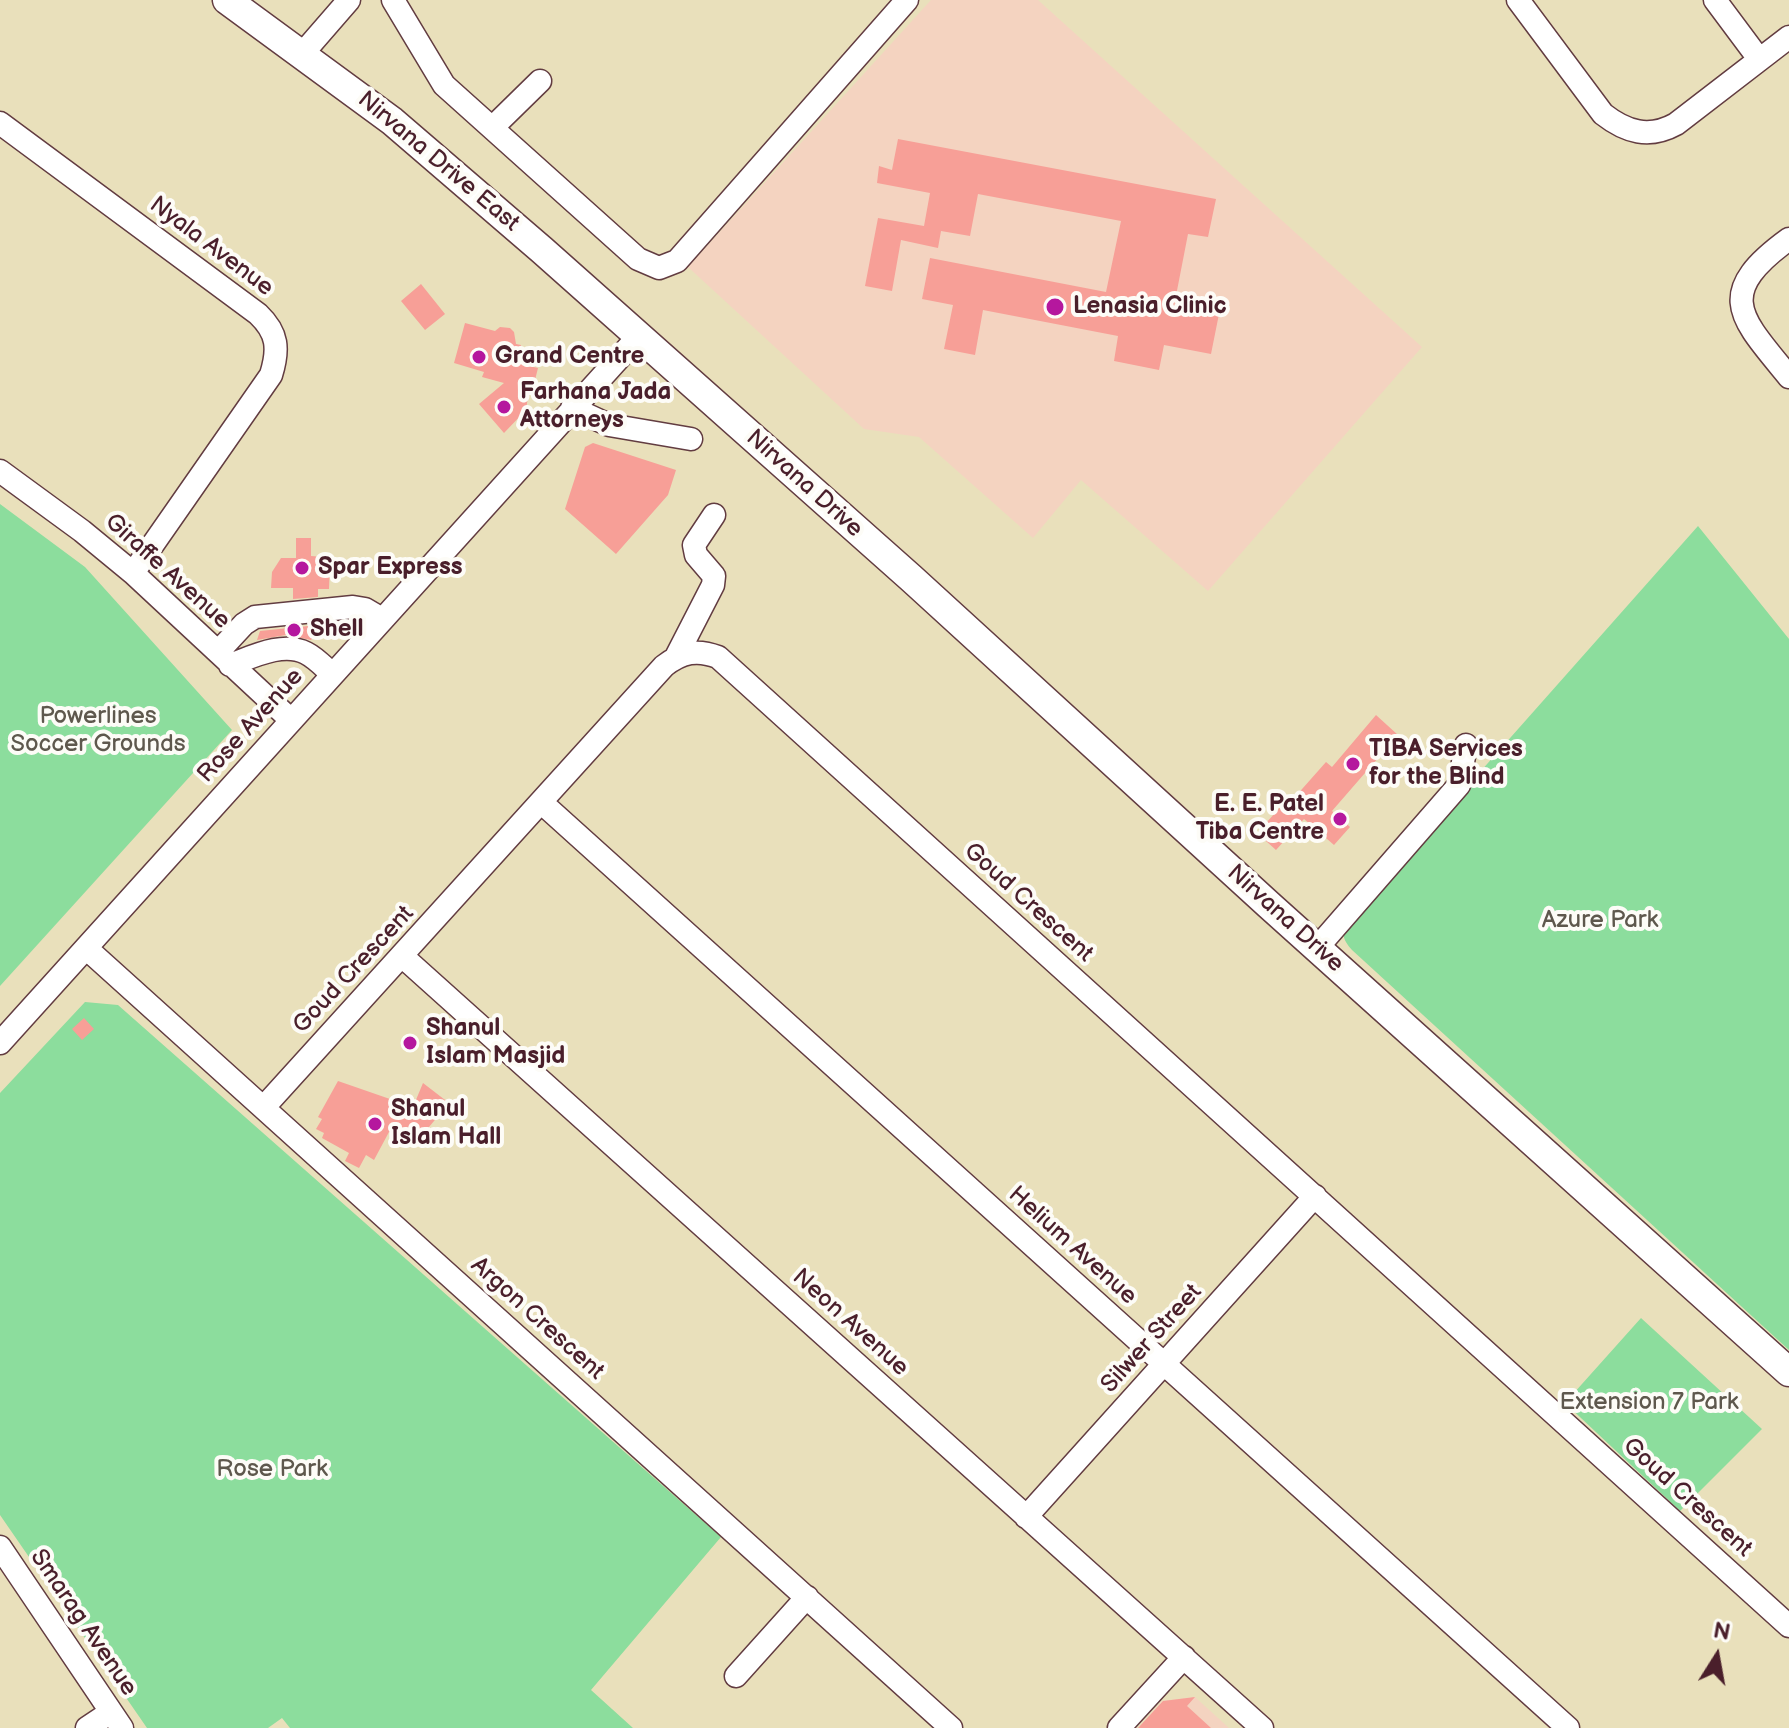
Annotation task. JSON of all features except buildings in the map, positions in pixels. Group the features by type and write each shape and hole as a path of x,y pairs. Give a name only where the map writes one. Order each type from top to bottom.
{"main road":[{"name":"Nirvana Drive East","path":"227,0 392,121 638,337"},
{"name":"Nirvana Drive","path":"638,337 911,578 1789,1372"}],"street":[{"path":"303,53 349,0"},
{"path":"393,0 444,85 638,259 659,268 677,261 907,0"},
{"path":"1518,0 1603,114 1633,132 1649,134 1676,124 1789,37"},
{"path":"1715,0 1759,59"},
{"path":"492,128 540,81"},
{"name":"Nyala Avenue","path":"0,123 258,314 271,326 277,341 271,375 133,573"},
{"path":"1789,239 1762,259 1751,273 1743,289 1741,304 1744,318 1754,334 1789,377"},
{"name":"Rose Avenue","path":"0,1043 638,337"},
{"path":"572,408 609,425 691,439"},
{"name":"Giraffe Avenue","path":"0,471 133,573 291,720"},
{"path":"676,657 713,585 714,576 696,555 694,545 714,515"},
{"path":"224,658 244,624 263,614 353,607 365,609 382,619"},
{"path":"224,658 269,650 297,650 308,654 332,674"},
{"name":"Goud Crescent","path":"264,1107 664,666 689,652 704,651 718,657 1789,1626"},
{"path":"1317,948 1459,785 1466,745"},
{"name":"Helium Avenue","path":"542,803 1568,1728"},
{"name":"Argon Crescent","path":"86,948 951,1728"},
{"name":"Neon Avenue","path":"402,956 1262,1728"},
{"name":"Silwer Street","path":"1026,1517 1315,1196"},
{"name":"Smarag Avenue","path":"0,1547 7,1573 116,1720"},
{"path":"736,1676 807,1597"},
{"path":"1119,1728 1184,1657"},
{"path":"87,1728 116,1720"}],"shaded area":[{"name":"Lenasia Clinic","path":"931,0 1038,0 1422,347 1208,591 1081,480 1033,538 919,437 864,429 688,267"},
{"path":"1195,1697 1229,1728 1138,1728 1162,1701"}],"green space":[{"name":"Powerlines Soccer Grounds","path":"0,504 85,567 232,730 0,986"},
{"name":"Azure Park","path":"1698,526 1789,639 1789,1350 1352,950 1344,937 1347,922"},
{"name":"Rose Park","path":"85,1002 118,1005 721,1537 591,1690 633,1728 290,1728 282,1718 268,1728 147,1728 0,1515 0,1093"},
{"name":"Extension 7 Park","path":"1641,1318 1762,1429 1680,1511 1565,1403"}],"place":[{"name":"Lenasia Clinic","path":"1055,307"},
{"name":"Grand Centre","path":"479,357"},
{"name":"Farhana Jada Attorneys","path":"504,407"},
{"name":"Spar Express","path":"302,568"},
{"name":"Shell","path":"294,630"},
{"name":"TIBA Services for the Blind","path":"1353,764"},
{"name":"E. E. Patel Tiba Centre","path":"1340,819"},
{"name":"Shanul Islam Masjid","path":"410,1043"},
{"name":"Shanul Islam Hall","path":"375,1124"}]}
